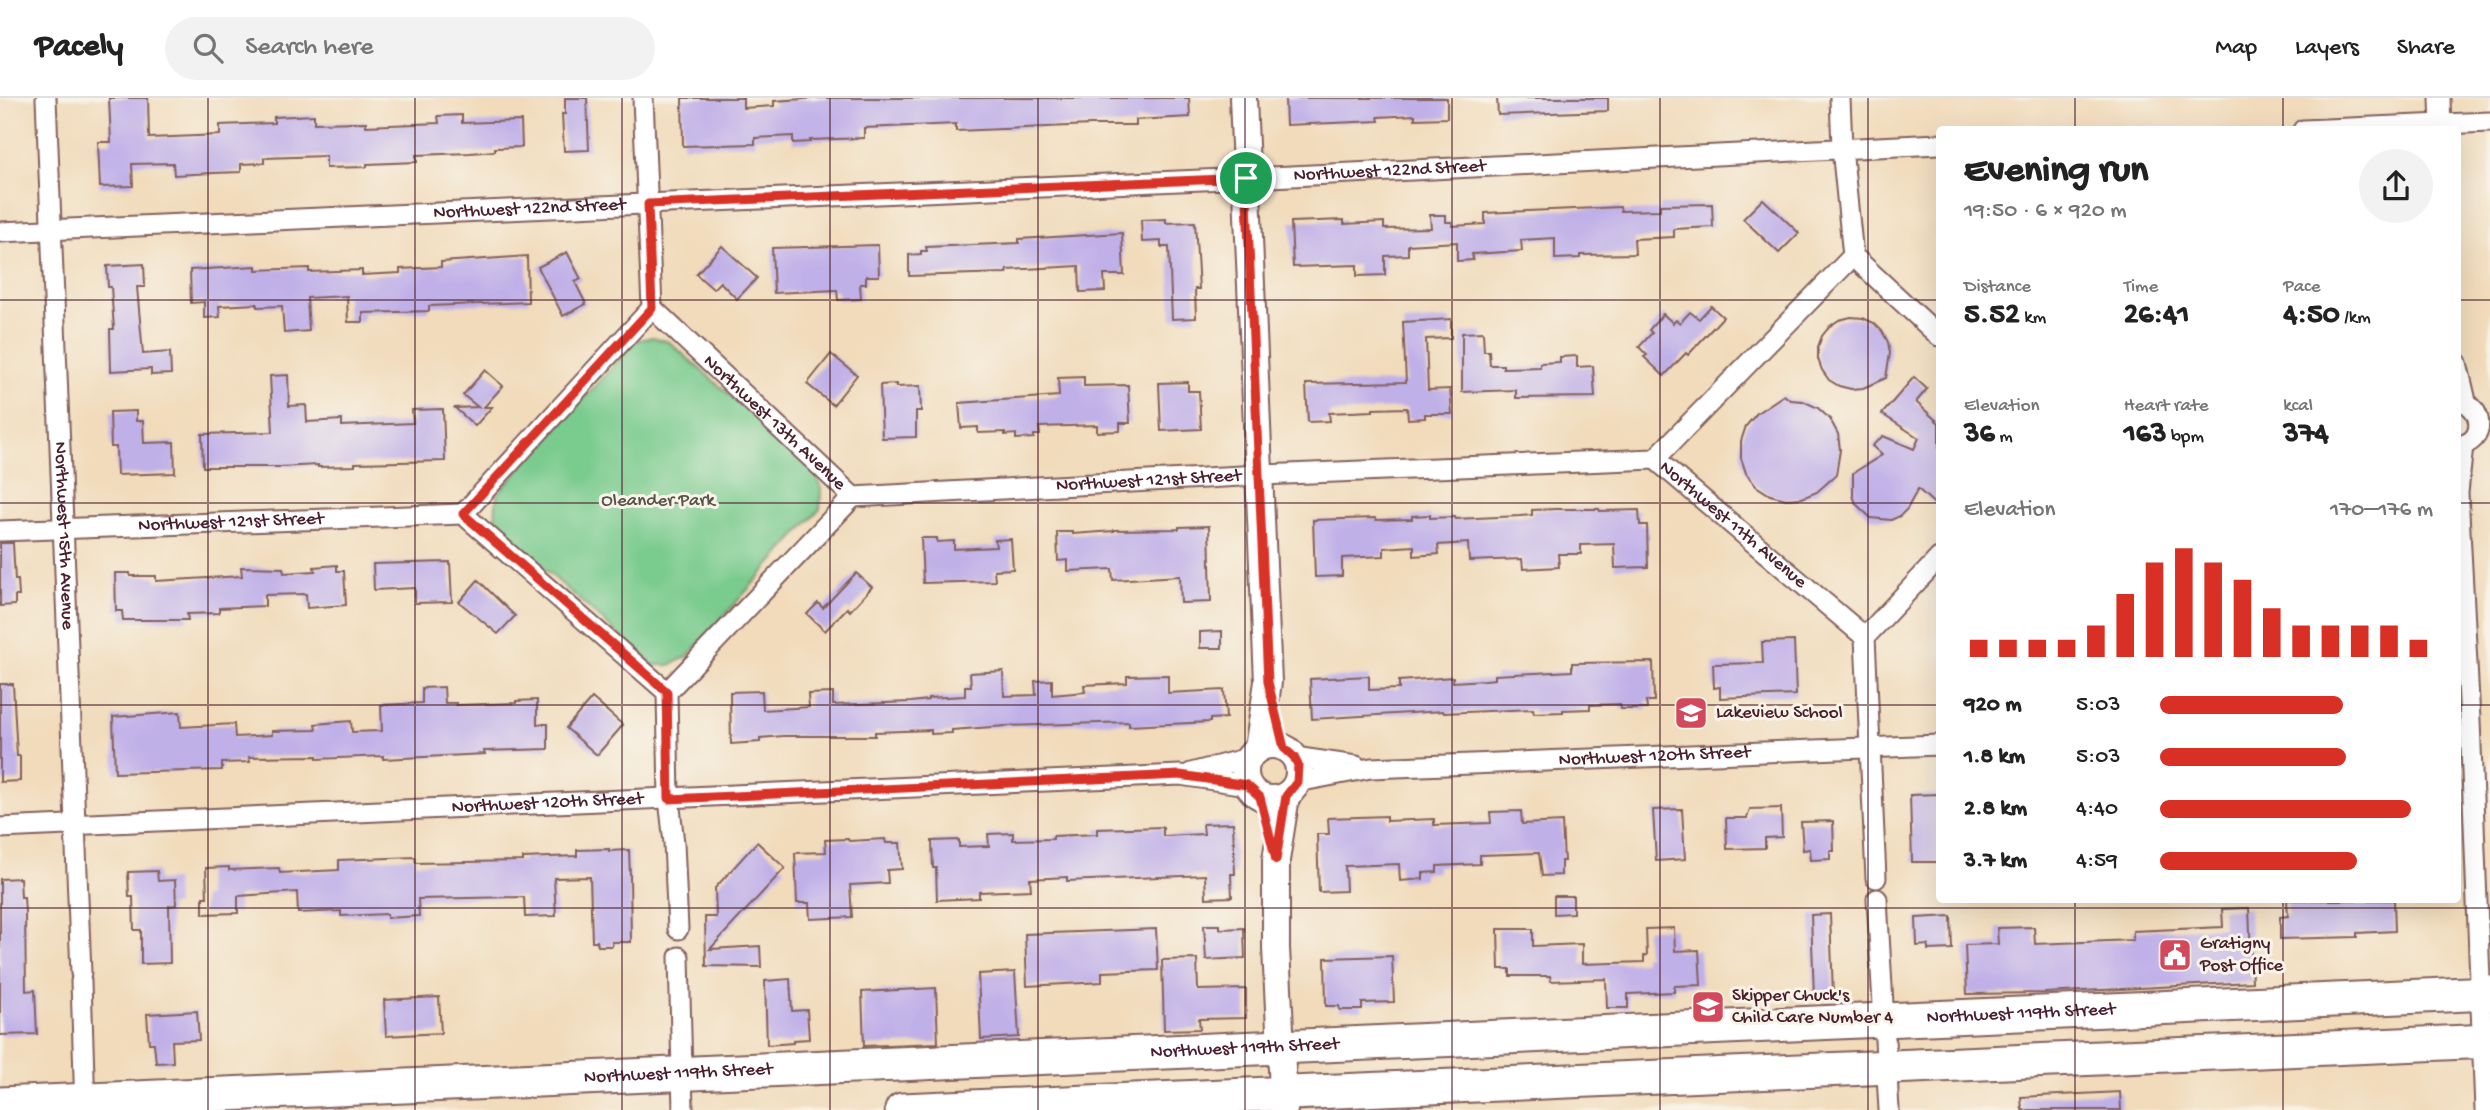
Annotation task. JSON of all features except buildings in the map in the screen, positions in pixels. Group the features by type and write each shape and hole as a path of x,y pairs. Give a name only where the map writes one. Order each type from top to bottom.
{"highway":[{"name":"Northwest 119th Street","path":"0,1104 85,1105 1281,1046 2485,994"},
{"path":"902,1110 1283,1102 1886,1066 2486,1042"}],"street":[{"name":"Northwest 15th Avenue","path":"46,98 85,1105"},
{"path":"643,98 652,308 463,514 667,692 669,799 678,929"},
{"path":"1244,98 1276,860 1276,947 1283,1102"},
{"path":"1840,98 1853,257 1936,333"},
{"path":"2440,98 2441,126"},
{"path":"2451,126 2490,122"},
{"name":"Northwest 122nd Street","path":"0,232 1936,145"},
{"name":"Northwest 11th Avenue","path":"1853,257 1655,459 1865,637"},
{"name":"Northwest 13th Avenue","path":"652,308 853,497 667,692"},
{"path":"2461,374 2479,424 2472,438 2461,480"},
{"name":"Northwest 121st Street","path":"853,497 1260,475 1655,459"},
{"name":"Northwest 121st Street","path":"0,531 463,514"},
{"path":"2461,538 2473,720 2485,994 2485,1110"},
{"path":"1876,878 1865,637 1936,561"},
{"name":"Northwest 120th Street","path":"0,828 1180,775 1936,745"},
{"path":"1877,899 1889,1110"},
{"path":"679,957 683,1110"}],"green space":[{"name":"Oleander Park","path":"652,337 669,342 815,469 821,489 820,509 687,657 669,665 653,665 512,540 498,524 495,514 498,493 636,341"}],"place":[{"name":"Lakeview School","path":"1691,713"},
{"name":"Gratigny Post Office","path":"2175,955"},
{"name":"Skipper Chuck's Child Care Number 4","path":"1708,1007"}],"route":[{"path":"1246,178 1268,682 1284,748 1294,757 1299,774 1293,790 1286,796 1276,860 1260,797 1247,785 1180,775 669,799 667,692 463,514 652,308 648,204 1246,178"}]}
